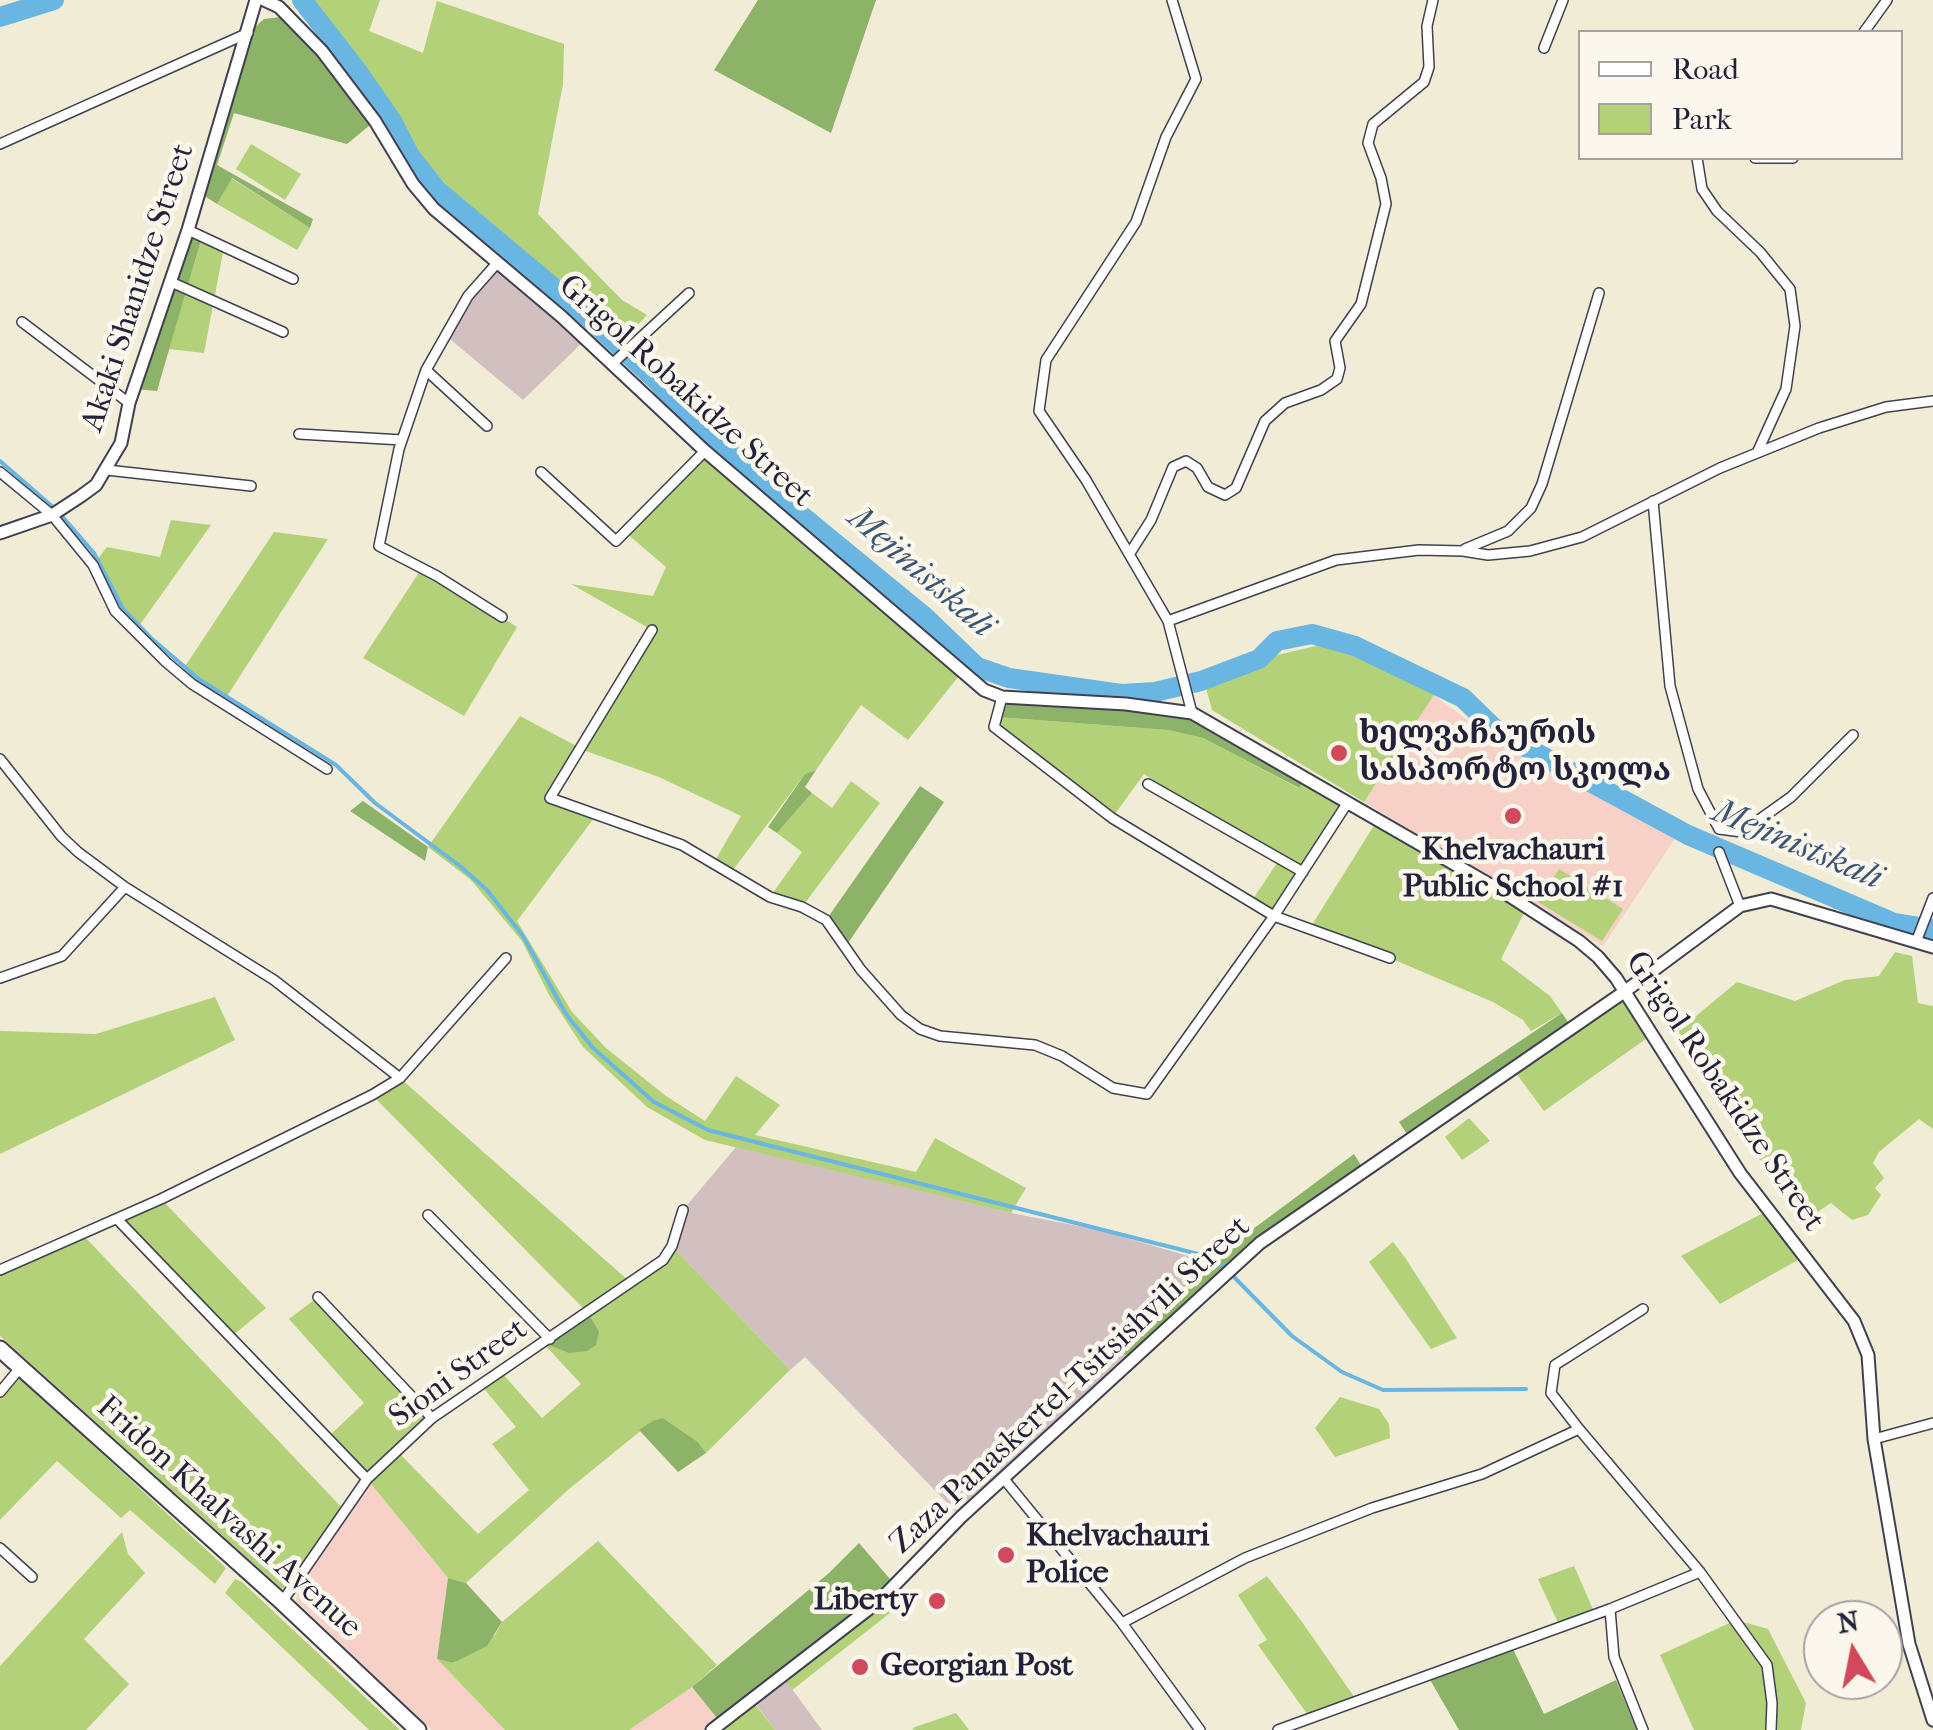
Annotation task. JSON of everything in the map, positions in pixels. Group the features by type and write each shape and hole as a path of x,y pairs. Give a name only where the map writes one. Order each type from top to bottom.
{"main road":[{"name":"Fridon Khalvashi Avenue","path":"0,1349 418,1730"}],"street":[{"name":"Akaki Shanidze Street","path":"0,533 52,515 96,485 107,470 120,442 129,403 172,282 260,0"},
{"name":"Grigol Robakidze Street","path":"260,0 279,7 322,51 374,121 412,184 434,208 614,361 705,452 984,690 1002,698 1126,704 1192,713 1580,941 1598,957 1740,1174 1854,1321 1868,1355 1874,1439 1909,1644 1933,1720"},
{"path":"1172,0 1196,79 1166,136 1136,222 1046,360 1039,411 1130,553 1168,621 1192,713"},
{"path":"1130,553 1151,520 1173,467 1186,461 1197,468 1208,487 1225,494 1236,488 1265,422 1285,403 1321,390 1338,379 1335,342 1361,304 1386,204 1368,143 1373,124 1424,82 1428,68 1426,26 1433,0"},
{"path":"1544,48 1563,0"},
{"path":"1865,30 1887,0"},
{"path":"0,144 248,33"},
{"path":"1697,160 1702,188 1710,200 1790,290 1795,326 1786,388 1757,454"},
{"path":"188,230 293,279"},
{"path":"498,262 468,296 426,370 402,440 379,546 437,576 502,617"},
{"path":"172,282 284,332"},
{"path":"614,361 689,293"},
{"path":"1463,550 1508,531 1531,508 1542,484 1599,293"},
{"path":"22,322 129,403"},
{"path":"426,370 487,426"},
{"path":"1168,621 1336,560 1419,550 1463,550 1488,555 1530,551 1582,538 1653,501 1819,428 1886,408 1933,401"},
{"path":"299,434 402,440"},
{"path":"541,472 616,541 705,452"},
{"path":"107,470 251,486"},
{"path":"0,472 52,515 92,564 115,611 144,643 192,684 326,769"},
{"path":"1653,501 1670,686 1698,789 1719,829 1742,832 1791,797 1853,734"},
{"path":"652,630 550,798 682,846 770,897 826,920 861,970 920,1029 940,1036 1036,1046 1062,1056 1113,1088 1147,1094 1274,916 1348,802"},
{"path":"1002,698 994,727 1112,818 1274,916 1390,958"},
{"path":"0,758 61,836 124,887 274,980 400,1078"},
{"path":"1148,784 1303,872"},
{"path":"1719,852 1740,906 1771,899 1917,937 1933,947"},
{"path":"0,978 62,956 124,887"},
{"path":"1917,937 1933,898"},
{"name":"Zaza Panaskertel-Tsitsishvili Street","path":"712,1730 879,1601 961,1516 1260,1244 1624,992 1740,906"},
{"path":"0,1270 277,1144 400,1078 506,958"},
{"name":"Sioni Street","path":"282,1602 368,1478 432,1418 663,1260 672,1246 683,1210"},
{"path":"428,1214 550,1339"},
{"path":"117,1218 368,1478"},
{"path":"318,1297 432,1418"},
{"path":"1643,1309 1555,1365 1551,1392 1700,1572 1767,1664 1771,1730"},
{"path":"0,1392 20,1368"},
{"path":"1874,1439 1933,1423"},
{"path":"1122,1623 1245,1558 1372,1508 1482,1474 1580,1430"},
{"path":"1004,1478 1122,1623 1200,1730"},
{"path":"0,1548 32,1577"},
{"path":"1278,1730 1700,1572"},
{"path":"1610,1608 1614,1657 1644,1730"}],"shaded area":[{"path":"498,262 586,339 523,400 445,335"},
{"name":"Khelvachauri Public School #1","path":"1434,695 1474,725 1676,837 1603,946 1364,802"},
{"path":"736,1147 1011,1213 1099,1230 1209,1262 1117,1343 1130,1361 961,1517 805,1357 790,1370 672,1246 683,1210"},
{"path":"367,1479 448,1578 437,1659 505,1730 432,1730 296,1601 306,1569"},
{"path":"781,1674 822,1730 775,1730 752,1699"},
{"path":"692,1687 721,1723 712,1730 629,1730"}],"green space":[{"path":"310,0 380,0 369,31 423,53 437,1 564,44 563,84 538,214 622,300 647,315 621,343 464,205 410,143"},
{"path":"758,0 876,0 831,133 714,70"},
{"path":"281,17 296,24 375,121 347,144 234,113 217,165 313,219 310,228 232,178 217,204 200,193 248,33 264,19"},
{"path":"251,144 301,174 285,200 236,169"},
{"path":"231,178 310,228 297,250 217,204"},
{"path":"188,230 202,237 157,391 134,389"},
{"path":"202,237 224,247 204,353 169,349"},
{"path":"705,451 962,672 908,740 861,705 816,770 805,774 730,874 713,864 741,816 659,777 580,749 551,798 597,814 517,921 572,1012 606,1048 666,1096 705,1121 736,1076 780,1105 755,1135 916,1172 935,1138 1026,1188 1011,1213 705,1140 647,1107 583,1047 549,995 522,941 471,880 428,847 520,716 580,748 652,630 571,584 653,596 666,567 625,532"},
{"path":"171,520 211,525 134,633 115,611 93,565 107,547 160,557"},
{"path":"274,532 328,539 222,704 180,674"},
{"path":"422,568 517,627 464,716 363,658"},
{"name":"ხელვაჩაურის სასპორტო სკოლა","path":"1316,646 1356,649 1434,695 1364,802 1212,710 1206,688 1277,655"},
{"path":"1002,697 1192,713 1306,778 1299,788 1203,738 1168,730 997,717"},
{"path":"997,717 1168,730 1203,738 1298,788 1306,778 1348,802 1274,916 1251,902 1279,860 1144,774 1112,818 994,727"},
{"path":"816,770 805,787 812,793 777,833 768,827 805,774"},
{"path":"851,781 880,803 802,907 770,897 802,852 777,833 812,793 832,808"},
{"path":"920,786 944,802 846,946 826,920"},
{"path":"363,801 428,847 425,861 350,811"},
{"path":"1378,819 1527,907 1501,959 1550,996 1562,1013 1531,1031 1523,1020 1493,1002 1310,928"},
{"path":"1559,869 1623,909 1602,941 1538,902"},
{"path":"1895,952 1912,956 1918,1003 1933,1006 1933,1129 1919,1119 1879,1152 1873,1163 1884,1178 1875,1188 1881,1195 1868,1215 1852,1220 1831,1203 1804,1221 1747,1142 1678,1031 1737,982 1795,1001 1845,980 1879,976"},
{"path":"1624,992 1650,1036 1544,1111 1513,1069"},
{"path":"215,997 235,1040 0,1154 0,1031 96,1034"},
{"path":"1562,1013 1572,1028 1411,1140 1399,1122"},
{"path":"400,1078 630,1282 663,1260 672,1246 790,1370 706,1453 698,1442 663,1418 654,1420 569,1489 466,1583 448,1578 328,1437 364,1403 289,1319 318,1297 432,1418 397,1451 478,1534 529,1490 492,1444 516,1427 481,1385 501,1372 542,1418 581,1384 543,1343 588,1313 372,1095"},
{"path":"1469,1118 1490,1141 1462,1160 1445,1137"},
{"path":"1354,1154 1365,1172 1260,1243 1130,1361 1117,1344 1214,1258"},
{"path":"161,1199 266,1308 231,1337 117,1219"},
{"path":"1767,1211 1803,1257 1720,1304 1681,1256"},
{"path":"82,1234 345,1511 306,1569 282,1589 0,1336 0,1270"},
{"path":"1393,1242 1457,1338 1431,1349 1369,1262"},
{"path":"588,1313 599,1332 596,1345 587,1351 569,1353 544,1343"},
{"path":"16,1374 226,1568 215,1584 130,1510 121,1518 57,1461 0,1520 0,1392"},
{"path":"1340,1397 1379,1409 1389,1424 1390,1438 1335,1457 1315,1428"},
{"path":"663,1418 698,1442 706,1453 678,1472 639,1430"},
{"path":"122,1532 128,1554 145,1573 84,1639 129,1684 86,1730 0,1730 0,1666"},
{"path":"598,1541 717,1665 629,1730 505,1730 437,1659 454,1663 495,1635 502,1622"},
{"path":"859,1543 896,1586 721,1723 692,1687 829,1573"},
{"path":"1574,1566 1595,1614 1560,1627 1538,1579"},
{"path":"1267,1576 1357,1701 1310,1718 1258,1645 1267,1640 1238,1595"},
{"path":"448,1578 466,1583 502,1622 487,1646 453,1663 437,1659"},
{"path":"235,1579 400,1730 369,1730 225,1593"},
{"path":"879,1601 890,1613 792,1690 781,1674"},
{"path":"1736,1620 1768,1629 1806,1703 1801,1730 1694,1730 1660,1655"},
{"path":"1512,1647 1544,1714 1616,1680 1637,1730 1459,1730 1429,1678"},
{"path":"751,1699 775,1730 712,1730"},
{"path":"956,1713 969,1730 912,1730 915,1727"}],"waterway":[{"name":"Mejinistskali","path":"0,17 54,0"},
{"name":"Mejinistskali","path":"302,0 355,68 392,121 410,156 438,191 580,310 695,422 925,617 977,667 1009,678 1121,694 1155,692 1201,681 1259,659 1277,641 1312,634 1355,646 1463,698 1498,732 1688,835 1894,923 1933,929"},
{"path":"0,461 54,508"},
{"path":"61,515 94,553 123,609 151,638 200,680 336,765 375,803 487,890 523,936 566,1014 593,1048 654,1102 708,1130 1214,1258 1225,1268"},
{"path":"1232,1275 1292,1336 1342,1372 1383,1390 1526,1389"}],"place":[{"name":"ხელვაჩაურის სასპორტო სკოლა","path":"1339,753"},
{"name":"Khelvachauri Public School #1","path":"1513,816"},
{"name":"Khelvachauri Police","path":"1006,1555"},
{"name":"Liberty","path":"937,1601"},
{"name":"Georgian Post","path":"860,1667"}]}
